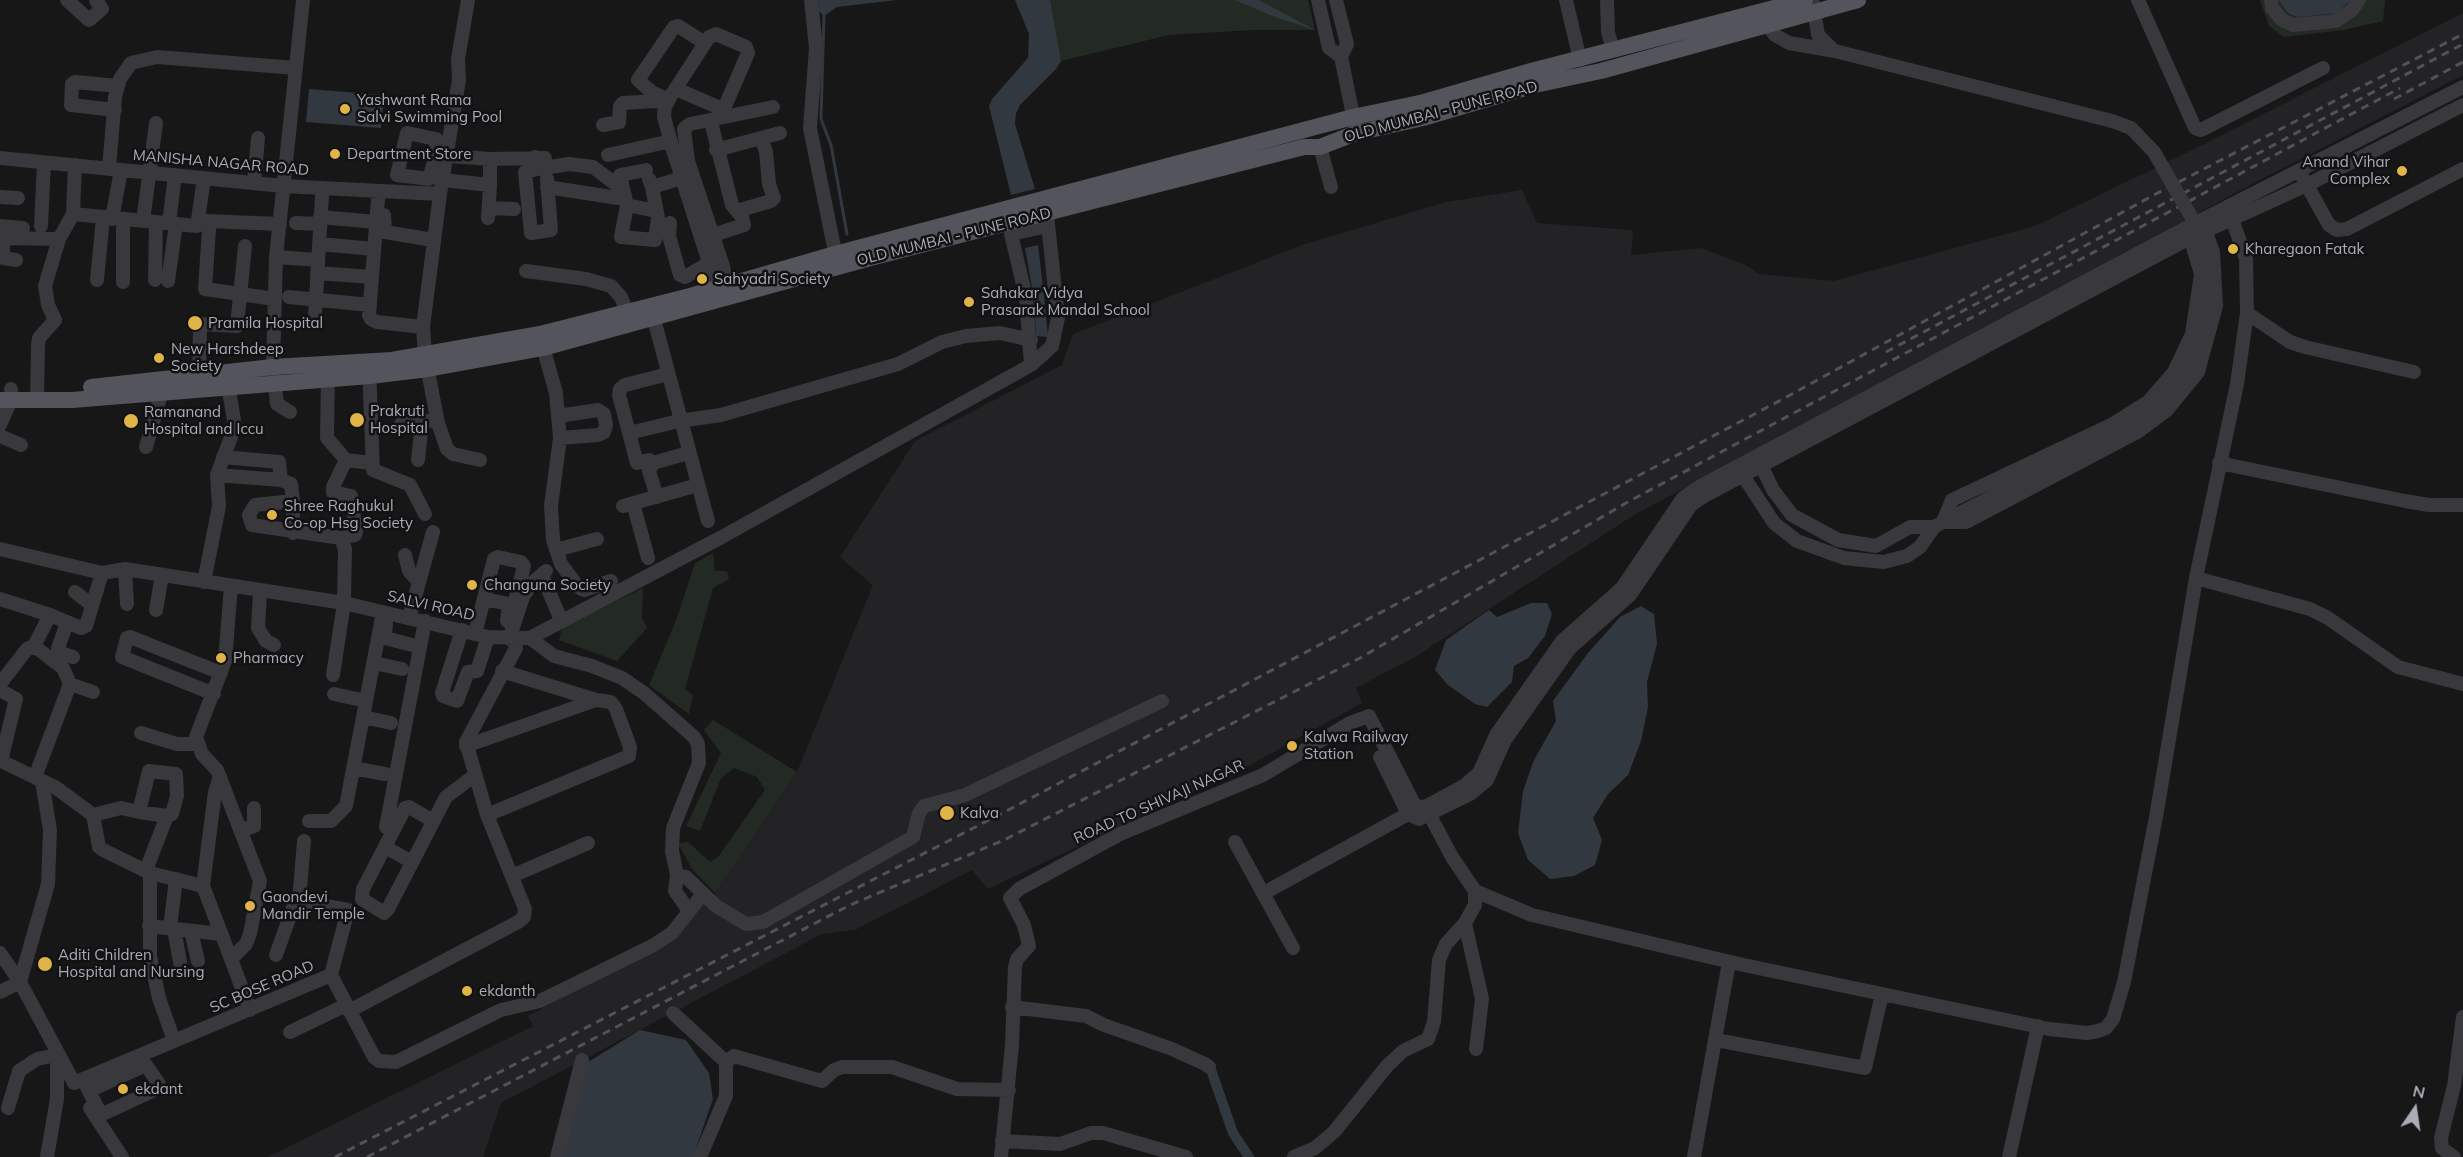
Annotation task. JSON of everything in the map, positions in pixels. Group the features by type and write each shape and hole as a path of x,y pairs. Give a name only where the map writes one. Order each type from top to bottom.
{"main road":[{"name":"OLD MUMBAI - PUNE ROAD","path":"1533,78 1613,50 1780,3 1810,4 1858,0"},
{"name":"OLD MUMBAI - PUNE ROAD","path":"836,260 1003,230 1046,213 1355,125 1424,102 1533,78 1601,71 1766,24 1810,4"},
{"name":"OLD MUMBAI - PUNE ROAD","path":"72,394 274,374 328,372 426,363 542,341 836,260 1046,213 1304,147 1320,147 1355,125"},
{"name":"OLD MUMBAI - PUNE ROAD","path":"6,394 162,391 180,383"}],"street":[{"path":"67,0 89,20 102,9 96,0"},
{"path":"290,412 277,404 274,374 276,257 303,0"},
{"path":"397,175 429,179 441,155 459,80 459,59 468,0"},
{"path":"811,0 816,48 810,111 811,136 836,260"},
{"path":"1318,0 1329,48 1341,57"},
{"path":"1336,0 1347,44 1341,57 1355,125"},
{"path":"1566,0 1581,60"},
{"path":"1607,0 1608,32 1613,50"},
{"path":"2138,0 2195,128 2201,130 2323,68"},
{"path":"2271,0 2272,8 2282,20 2293,25 2336,21 2352,10 2359,0"},
{"path":"1810,4 1818,34 1835,51"},
{"path":"1766,24 1774,35 1789,43 1835,51 2112,121 2130,128 2154,152 2197,227 2207,262 2209,304 2200,343 2180,380 2153,410 2117,432 1938,524"},
{"path":"705,43 678,26 674,27 662,54 638,80 653,93 671,97 720,108 726,104 748,53 746,47 716,34 709,37 671,97 664,117 709,263 723,292"},
{"path":"123,282 113,219 115,169 110,110 113,86 132,63 157,57 296,68"},
{"path":"110,110 72,106 70,103 74,82 113,86"},
{"path":"1264,893 1420,811 1464,786 1479,773 1496,735 1562,641 1622,588 1677,516 1683,498 1760,461 2206,232 2299,172 2463,87"},
{"path":"603,125 619,122 620,106 623,103 656,101 671,97"},
{"path":"2231,214 2307,185 2463,105"},
{"path":"723,292 713,235 688,161 684,129 690,124 711,122 773,107"},
{"path":"711,122 716,150 732,205 744,225 741,228 713,235"},
{"path":"156,123 150,173 161,223 162,280 161,223 175,175"},
{"path":"423,327 370,320 376,222 386,195 397,175 407,133 436,140 441,155 441,187 423,327 426,363 438,420 450,452 480,460"},
{"path":"716,150 780,134"},
{"path":"254,183 258,138"},
{"path":"737,211 771,201 774,198 769,183 768,159 760,138"},
{"path":"661,218 652,241 621,237 627,205 620,175 671,141"},
{"path":"1320,147 1331,187"},
{"path":"441,155 573,164 600,170 622,189 618,198 548,188"},
{"path":"608,155 643,159"},
{"name":"MANISHA NAGAR ROAD","path":"0,158 386,195 441,187 490,185"},
{"path":"490,159 489,213 514,209"},
{"path":"643,159 680,275 686,277 709,263"},
{"path":"41,226 44,163"},
{"path":"541,163 548,188 551,230 531,233 525,172 541,163"},
{"path":"37,394 39,338 55,320 48,306 45,286 59,239 73,214 75,165"},
{"path":"2299,172 2329,225 2337,230 2347,229 2463,169"},
{"path":"598,194 600,170"},
{"path":"204,178 205,290 275,299"},
{"path":"652,187 682,178"},
{"path":"386,195 385,232 433,240"},
{"path":"315,315 321,196"},
{"path":"0,197 18,198"},
{"path":"627,205 661,218 695,219"},
{"path":"689,911 675,891 677,875 672,851 673,828 699,763 698,744 644,693 629,683 592,666 554,656 530,638 720,538 1031,365 1052,346 1057,324 1046,213"},
{"path":"73,214 204,226 280,224"},
{"path":"1420,811 1475,891 1532,915 1729,962 2038,1026 2086,1033 2106,1028 2113,1019 2124,982 2156,817 2196,578 2237,384 2247,313 2246,260 2231,214"},
{"path":"97,280 100,226 113,219"},
{"path":"296,223 376,222"},
{"path":"200,280 204,226"},
{"path":"1,234 23,228"},
{"path":"1003,230 1026,297 1031,340 1031,365"},
{"path":"2191,238 2206,232"},
{"path":"1760,461 1773,490 1792,515 1838,540 1876,546 1910,527 1966,522 2139,431 2166,411 2198,372 2216,306 2216,278 2206,232"},
{"path":"1,234 59,239"},
{"path":"1,234 3,258 16,260"},
{"path":"1740,471 1774,523 1797,541 1844,558 1884,562 1906,556 1920,547 1952,501 2113,424 2148,402 2174,372 2192,334 2201,274 2191,238"},
{"path":"319,244 374,249"},
{"path":"199,382 200,324 237,326 245,246"},
{"path":"276,257 372,277"},
{"path":"526,271 586,279 611,286 621,297 629,318"},
{"path":"289,297 370,304"},
{"path":"652,312 708,521"},
{"path":"2247,313 2290,342 2414,372"},
{"path":"629,433 680,421 721,415 898,364 942,342 966,336 1000,333 1031,340"},
{"path":"542,341 556,393 560,438 551,506 553,540 561,564 580,589 611,581"},
{"path":"369,369 371,463 378,474 394,477 410,485 425,514"},
{"path":"328,372 327,438 346,460 371,463"},
{"path":"668,374 625,385 620,389 618,395 636,462 649,460 653,463 688,453"},
{"path":"204,582 219,506 217,476 234,426 227,379"},
{"path":"146,447 162,391"},
{"path":"6,394 1,425 21,445"},
{"path":"558,416 598,410 604,414 606,425 604,432 598,435 560,438"},
{"path":"401,424 438,420"},
{"path":"418,460 422,422"},
{"path":"223,457 279,462 281,480"},
{"path":"293,501 265,502 255,505 249,514 252,525 293,533 320,533 341,538 355,535 351,496 333,492 333,487 346,460"},
{"path":"653,463 649,471 657,497"},
{"path":"2219,463 2405,501 2453,507 2463,505"},
{"path":"217,476 281,480 291,484 293,533"},
{"path":"648,558 628,505 698,485"},
{"path":"410,618 433,532"},
{"path":"333,675 344,603 345,549 341,538"},
{"path":"556,550 597,539"},
{"path":"0,549 102,573 86,626 81,628 0,599"},
{"path":"405,555 409,571 419,582"},
{"path":"475,634 494,559 498,557 521,562 524,566 516,597"},
{"path":"125,569 126,604"},
{"name":"SALVI ROAD","path":"102,573 125,569 344,603 509,642 530,638"},
{"path":"290,1032 348,1008 518,922 524,916 525,909 488,815 475,775 466,746 467,737 502,671 523,597 544,573 561,620"},
{"path":"156,610 162,575"},
{"path":"2196,578 2310,609 2328,618 2397,667 2463,684"},
{"path":"231,586 225,661 198,737 220,777 260,881 259,898 246,944 231,959"},
{"path":"260,591 258,628 266,641 274,645"},
{"path":"75,592 93,605"},
{"path":"484,599 510,607 509,642"},
{"path":"386,613 385,638 420,647"},
{"path":"309,821 331,821 344,811 386,613"},
{"path":"0,684 27,649 33,646 50,615"},
{"path":"386,827 425,621"},
{"path":"67,623 58,648 63,654 73,657"},
{"path":"214,694 122,657 127,638 221,673"},
{"path":"0,992 20,982 48,884 50,830 39,779 70,684 63,668 33,646"},
{"path":"162,672 170,653"},
{"path":"374,663 402,669"},
{"path":"488,815 628,756 630,747 616,709 611,702 596,700 502,671"},
{"path":"611,702 629,683"},
{"path":"70,684 92,694"},
{"path":"0,690 16,699 2,761 39,779 93,814 122,808 139,812"},
{"path":"334,694 366,701"},
{"path":"466,746 596,700"},
{"path":"677,875 686,877 702,895 746,924 763,922 914,837 919,813 924,806 965,795 1162,701"},
{"path":"363,717 391,723"},
{"name":"ROAD TO SHIVAJI NAGAR","path":"1001,1157 1009,1090 1015,967 1017,959 1029,946 1024,925 1010,898 1019,889 1120,834 1263,775 1350,723 1366,718 1420,811"},
{"path":"141,733 177,744 198,737"},
{"path":"353,768 385,774"},
{"path":"433,821 407,807 361,894 362,899 384,913 388,909 446,797 475,775"},
{"path":"220,777 215,792 203,886 250,1010"},
{"path":"242,830 254,826 254,808"},
{"path":"93,814 99,847 148,872 203,886"},
{"path":"165,821 148,872 149,926 153,970 174,1041"},
{"path":"276,955 294,905 298,902 304,841"},
{"path":"1235,842 1293,948"},
{"path":"512,876 588,843"},
{"path":"385,847 412,862"},
{"path":"176,879 172,928 180,967"},
{"path":"1294,1157 1316,1148 1334,1132 1387,1066 1403,1051 1428,1039 1434,1022 1439,960 1446,944 1465,923 1475,905 1475,891"},
{"name":"SC BOSE ROAD","path":"82,1084 174,1041 331,975 374,1058 386,1062 405,1060 501,1010 540,1001 652,946 672,933 702,895"},
{"path":"298,902 348,910 331,975"},
{"path":"1465,923 1482,999 1476,1049"},
{"path":"149,926 221,934"},
{"path":"191,931 198,961"},
{"path":"0,953 20,982 57,1055 82,1084 99,1111 105,1113 157,1089 159,1084 146,1065 82,1084"},
{"path":"1694,1157 1729,962"},
{"path":"1716,1040 1865,1068 1882,994"},
{"path":"1012,1006 1086,1016 1104,1025 1172,1049 1209,1068"},
{"path":"673,1013 726,1062"},
{"path":"2454,1157 2442,1148 2441,1138 2454,1086 2463,1017"},
{"path":"2009,1157 2038,1026"},
{"path":"8,1108 19,1071 37,1059 57,1055"},
{"path":"47,1157 57,1099 57,1055"},
{"path":"700,1157 726,1096 726,1062 729,1058 740,1056 822,1081 834,1070 842,1067 892,1067 957,1089 1009,1090"},
{"path":"557,1157 582,1060"},
{"path":"82,1084 122,1157"},
{"path":"1002,1141 1060,1143 1090,1133 1103,1133 1186,1157"}],"shaded area":[{"path":"818,0 897,0 837,7 824,16 819,11"},
{"path":"1015,0 1308,0 1315,30 1252,30 1169,35 1061,61 1051,12"},
{"path":"1015,0 1050,0 1061,61 1020,105 1016,113 1015,124 1035,189 1011,195 989,106 992,99 1028,58 1029,34"},
{"path":"1235,0 1259,0 1315,30 1275,17"},
{"path":"2260,0 2385,0 2383,21 2344,30 2284,37 2269,26"},
{"path":"2279,0 2351,0 2336,13 2298,17 2288,13"},
{"path":"2463,13 2463,75 2241,190 1634,515 1415,657 1356,688 1362,703 1254,763 988,889 972,870 855,930 822,934 501,1103 483,1157 267,1157 533,1026 528,1016 661,945 715,893 797,772 873,585 840,557 915,441 1062,365 1073,334 1302,245 1446,202 1522,190 1537,223 1633,230 1631,255 1701,248 1744,264 1759,274 1834,281 2035,226 2176,158"},
{"name":"Yashwant Rama Salvi Swimming Pool","path":"309,89 384,95 381,128 306,122"},
{"path":"1038,245 1048,337 1036,336 1034,299 1025,248"},
{"path":"713,553 715,571 727,571 729,579 713,588 685,689 693,695 689,714 649,685 677,618 695,563"},
{"path":"643,588 642,617 647,628 617,661 559,640 562,628"},
{"path":"1531,603 1547,603 1552,614 1545,636 1528,658 1514,666 1512,682 1487,707 1475,704 1448,685 1435,670 1446,640 1489,610 1497,617"},
{"path":"1641,606 1654,614 1657,644 1647,682 1648,707 1641,741 1628,775 1608,794 1593,818 1602,840 1595,865 1574,876 1550,879 1528,860 1518,833 1523,791 1534,760 1556,721 1553,701 1588,653 1620,617"},
{"path":"713,720 797,772 715,893 692,869 678,843 688,842 710,862 718,857 765,790 757,777 734,768 721,778 700,831 686,826 721,753 704,730"},
{"path":"640,1030 686,1040 709,1073 713,1099 693,1157 559,1157 588,1062"}],"waterway":[{"path":"824,14 821,119 831,145 847,234"},
{"path":"1210,1067 1233,1133 1249,1157"}],"railway":[{"path":"335,1157 1016,806 1781,400 2152,196 2463,34"},
{"path":"1886,352 2463,44"},
{"path":"2394,99 2463,62"},
{"path":"367,1157 850,905 1004,840 1360,658 1626,503 2400,88"}],"place":[{"name":"Yashwant Rama Salvi Swimming Pool","path":"345,109"},
{"name":"Department Store","path":"335,154"},
{"name":"Anand Vihar Complex","path":"2402,171"},
{"name":"Kharegaon Fatak","path":"2233,249"},
{"name":"Sahyadri Society","path":"702,279"},
{"name":"Sahakar Vidya Prasarak Mandal School","path":"969,302"},
{"name":"Pramila Hospital","path":"195,323"},
{"name":"New Harshdeep Society","path":"159,358"},
{"name":"Prakruti Hospital","path":"357,420"},
{"name":"Ramanand Hospital and Iccu","path":"131,421"},
{"name":"Shree Raghukul Co-op Hsg Society","path":"272,515"},
{"name":"Changuna Society","path":"472,585"},
{"name":"Pharmacy","path":"221,658"},
{"name":"Kalwa Railway Station","path":"1292,746"},
{"name":"Kalva","path":"947,813"},
{"name":"Gaondevi Mandir Temple","path":"250,906"},
{"name":"Aditi Children Hospital and Nursing","path":"45,964"},
{"name":"ekdanth","path":"467,991"},
{"name":"ekdant","path":"123,1089"}]}
